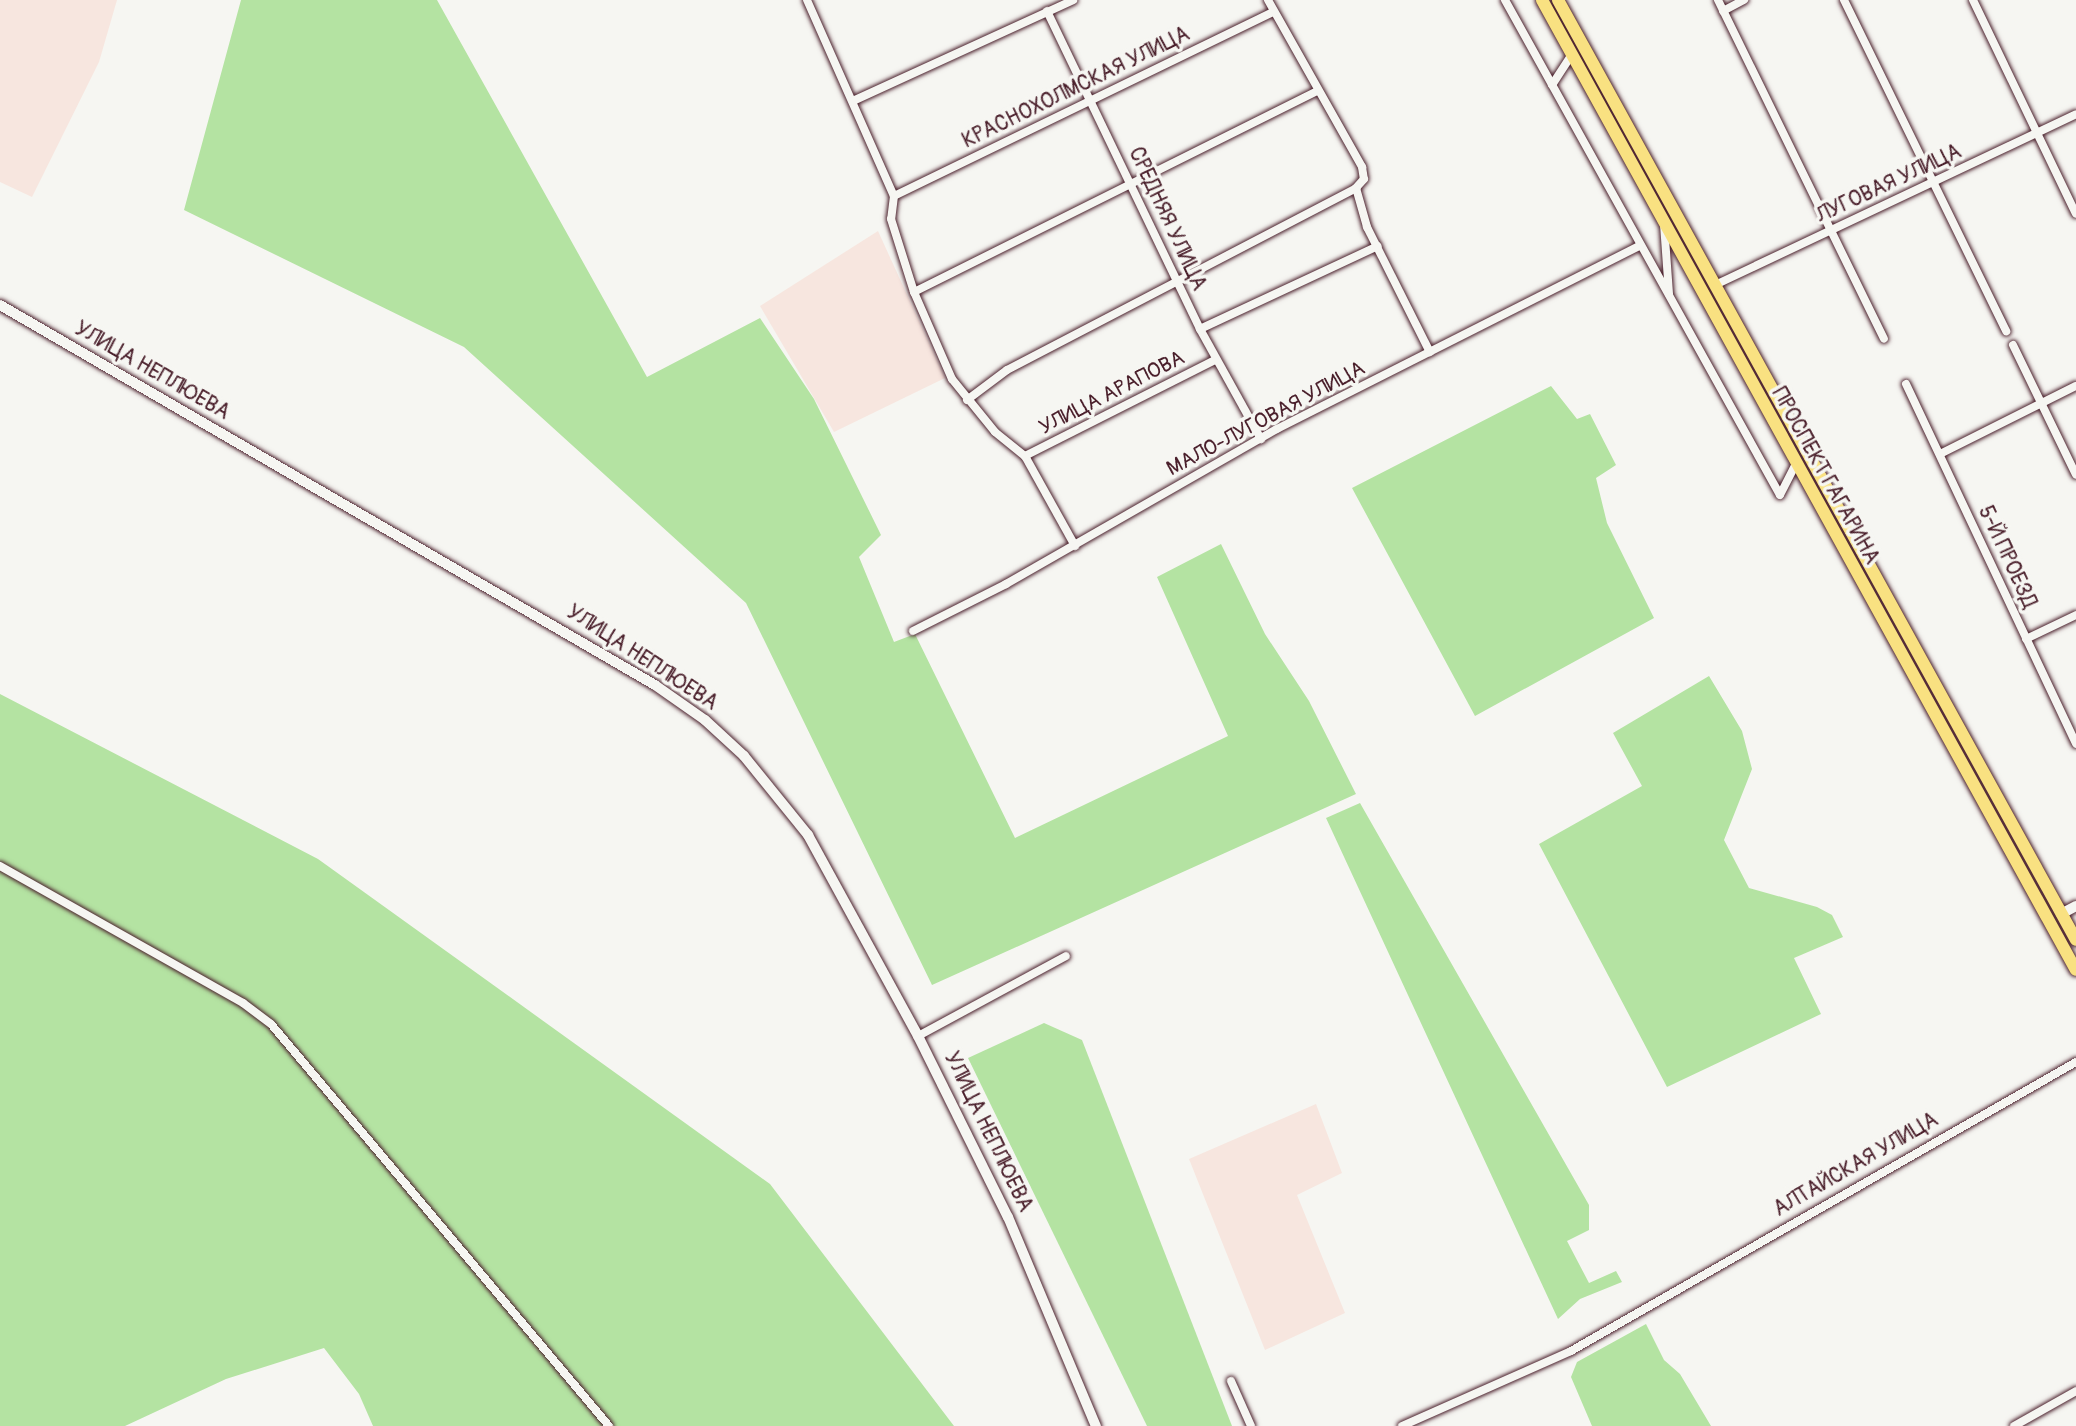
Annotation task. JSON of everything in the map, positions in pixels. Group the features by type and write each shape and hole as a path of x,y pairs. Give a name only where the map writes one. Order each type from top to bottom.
{"main road":[{"name":"ПРОСПЕКТ ГАГАРИНА","path":"1542,0 2076,970"},
{"name":"ПРОСПЕКТ ГАГАРИНА","path":"1558,0 2076,940"},
{"name":"УЛИЦА НЕПЛЮЕВА","path":"0,304 590,645 705,720 762,775 808,835 918,1035 1009,1217 1096,1426"},
{"path":"2049,920 2061,914"}],"street":[{"path":"807,0 855,100 858,122 894,196 891,219 914,292 952,379 967,400 1025,456 1075,546"},
{"path":"855,100 1073,0"},
{"path":"967,400 1007,370 1356,188 1364,179 1362,167 1268,0"},
{"path":"1505,0 1668,298 1780,495 1796,464"},
{"path":"1718,0 1884,339"},
{"path":"1723,11 1744,0"},
{"path":"1844,0 2006,331"},
{"path":"1972,0 2076,214"},
{"name":"СРЕДНЯЯ УЛИЦА","path":"1047,11 1215,360 1261,439"},
{"name":"КРАСНОХОЛМСКАЯ УЛИЦА","path":"894,196 1273,12"},
{"path":"1552,85 1572,54"},
{"path":"914,292 1132,187 1317,91"},
{"name":"ЛУГОВАЯ УЛИЦА","path":"1715,285 2076,114"},
{"path":"1356,188 1378,246 1430,352"},
{"path":"1664,222 1668,298"},
{"name":"УЛИЦА АРАПОВА","path":"1200,329 1378,246"},
{"name":"МАЛО-ЛУГОВАЯ УЛИЦА","path":"913,631 1075,546 1261,439 1640,246"},
{"path":"2013,345 2076,475"},
{"name":"УЛИЦА АРАПОВА","path":"1025,456 1215,360"},
{"name":"5-Й ПРОЕЗД","path":"1906,384 2076,744"},
{"path":"1940,454 2076,386"},
{"path":"2026,639 2076,615"},
{"path":"0,866 243,1003 271,1024 609,1426"},
{"path":"2061,914 2076,906"},
{"path":"918,1035 1066,956"},
{"name":"АЛТАЙСКАЯ УЛИЦА","path":"1402,1426 1571,1351 2076,1062"},
{"path":"1231,1381 1251,1426"},
{"path":"2014,1426 2076,1391"}],"shaded area":[{"path":"0,0 117,0 99,62 32,197 0,182"},
{"path":"878,231 945,378 834,432 760,306"},
{"path":"1316,1104 1342,1173 1297,1195 1345,1313 1265,1350 1189,1159"}],"green space":[{"path":"241,0 437,0 647,377 760,318 814,399 881,535 859,557 894,642 915,634 1015,838 1228,736 1157,577 1221,544 1265,634 1309,701 1356,794 932,985 746,603 464,347 184,210"},
{"path":"1551,386 1577,419 1590,414 1616,465 1596,478 1607,523 1654,618 1475,716 1352,488"},
{"path":"1709,676 1742,731 1752,769 1724,840 1749,888 1817,907 1832,915 1843,937 1794,958 1821,1014 1667,1087 1539,844 1642,786 1613,733"},
{"path":"0,694 318,859 770,1184 954,1426 373,1426 359,1394 324,1348 226,1379 125,1426 0,1426"},
{"path":"1360,803 1589,1205 1589,1230 1567,1241 1589,1283 1616,1271 1622,1282 1580,1299 1558,1319 1326,818"},
{"path":"1044,1023 1082,1040 1232,1426 1147,1426 968,1058"},
{"path":"1646,1324 1664,1360 1680,1374 1711,1426 1592,1426 1571,1377 1577,1362"}]}
